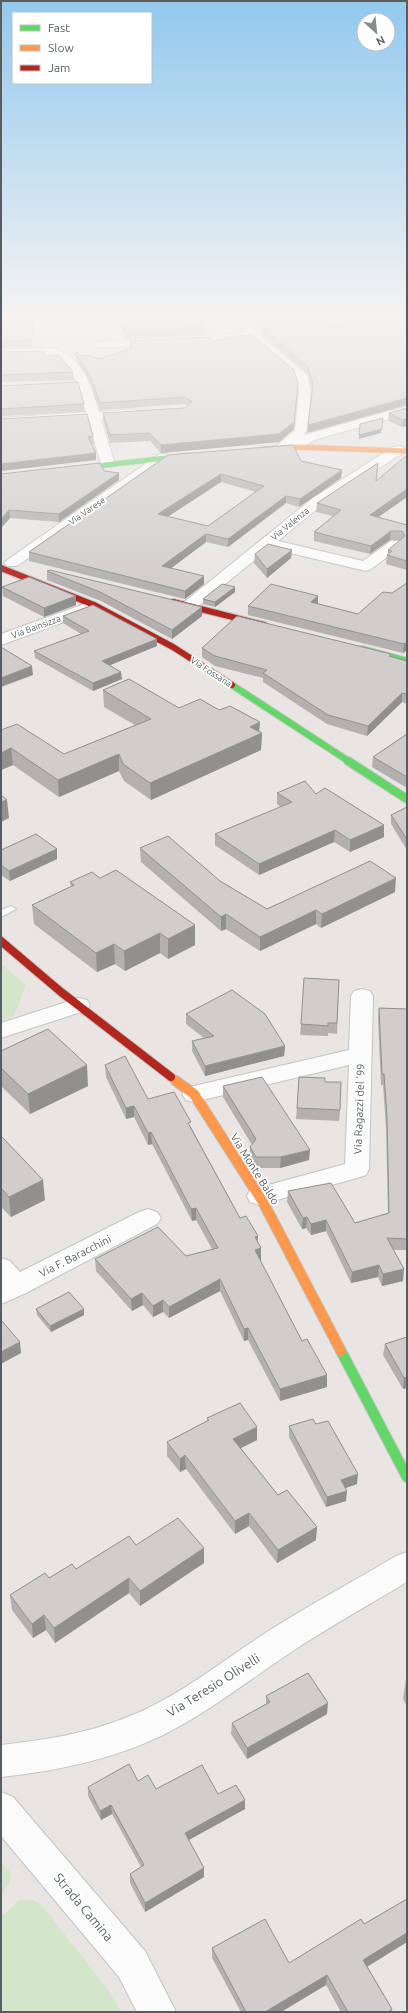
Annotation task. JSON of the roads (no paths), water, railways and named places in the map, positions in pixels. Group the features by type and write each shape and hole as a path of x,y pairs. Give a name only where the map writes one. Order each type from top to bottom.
{"street":[{"path":"90,408 108,464"},
{"path":"282,447 298,435 301,430 303,408"},
{"path":"295,447 312,436 407,410"},
{"path":"1,422 146,412"},
{"path":"252,450 295,447 402,451"},
{"name":"Via Valenza","path":"189,606 318,501 402,451"},
{"path":"62,470 200,454"},
{"name":"Via Varese","path":"5,564 163,458"},
{"path":"266,543 366,566 396,544"},
{"path":"5,564 27,567"},
{"name":"Via Fossana","path":"5,564 94,605 173,647 407,799"},
{"path":"166,601 272,627"},
{"name":"Via Bainsizza","path":"1,640 94,605"},
{"path":"354,647 407,661"},
{"name":"Via Monte Baldo","path":"1,941 79,1006 194,1094 259,1196 407,1477"},
{"name":"Via Ragazzi del '99","path":"259,1196 357,1169 362,996"},
{"path":"1,1031 79,1006"},
{"path":"194,1094 360,1055"},
{"name":"Via F. Baracchini","path":"6,1282 148,1218"},
{"name":"Via Teresio Olivelli","path":"1,1761 41,1757 104,1742 149,1724 199,1696 283,1639 407,1566"},
{"name":"Strada Camina","path":"1,1809 132,1964 157,2012"}]}
